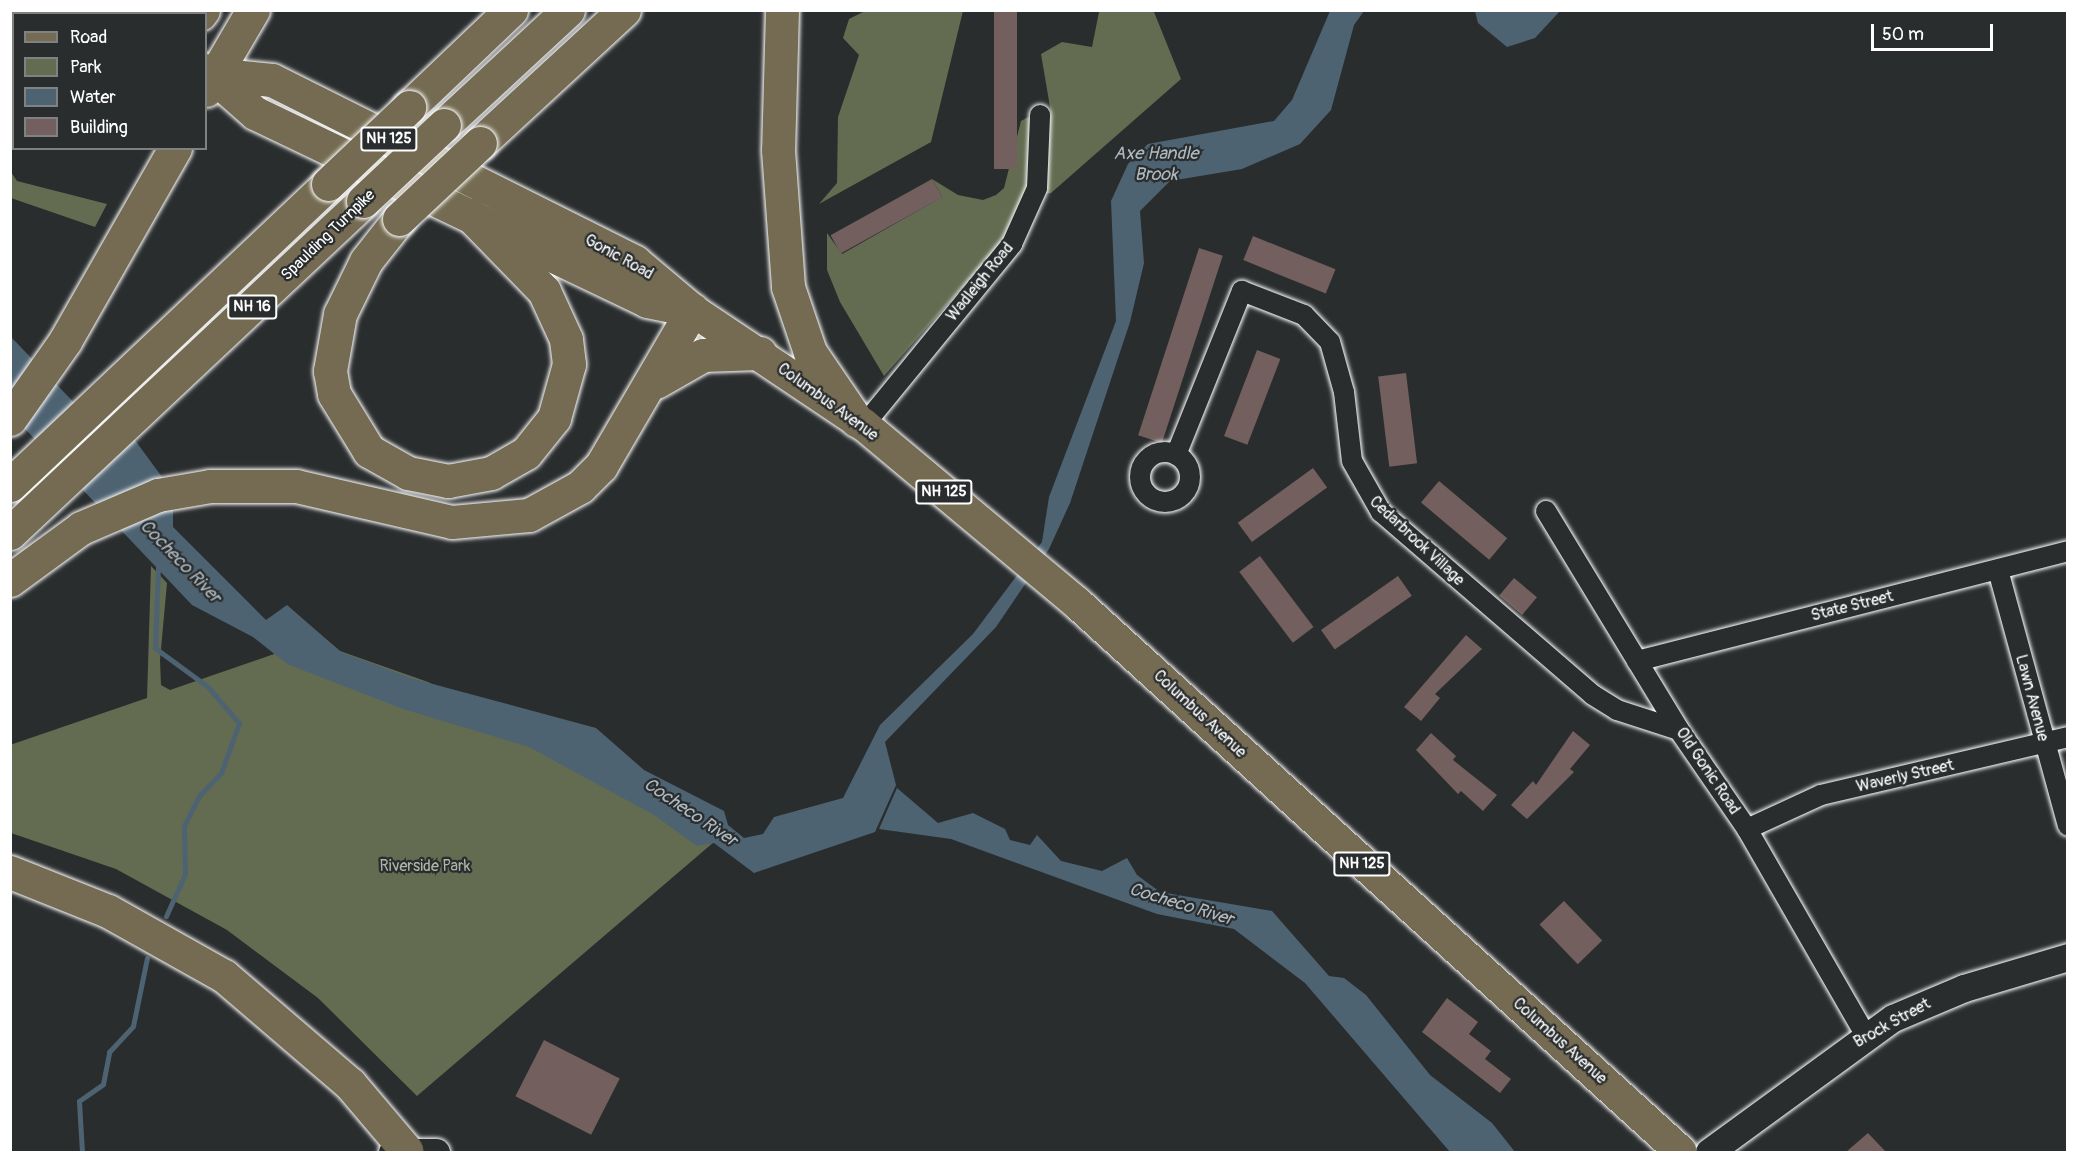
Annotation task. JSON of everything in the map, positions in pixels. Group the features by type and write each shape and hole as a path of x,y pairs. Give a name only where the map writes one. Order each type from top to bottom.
{"highway":[{"path":"208,78 253,10"},
{"name":"NH 16","path":"18,477 511,10"},
{"name":"Spaulding Turnpike","path":"10,533 568,10"},
{"path":"470,215 544,291 561,324 569,364 554,418 526,453 491,473 448,482 408,473 369,451 334,394 330,371 340,314 366,261 399,219 624,10"},
{"path":"782,10 778,150 788,287 810,352 860,423"},
{"name":"Gonic Road","path":"208,78 255,113 647,301 692,310"},
{"name":"Gonic Road","path":"208,78 272,80 635,262 692,310"},
{"path":"10,419 111,265 168,155"},
{"path":"10,580 81,528 158,495 210,486 296,486 452,522 509,520 555,503 580,487 622,438 692,310"},
{"path":"652,385 703,355 760,353"},
{"path":"10,872 82,898 224,976 350,1084 412,1152"}],"main road":[{"name":"Columbus Avenue","path":"692,310 760,353 860,423 1034,567 1681,1152"}],"street":[{"name":"Wadleigh Road","path":"860,423 1012,244 1037,188 1040,116"},
{"name":"Cedarbrook Village","path":"1176,455 1242,291 1304,315 1330,342 1344,392 1352,461 1381,512 1593,695 1617,710 1679,730"},
{"name":"Old Gonic Road","path":"1546,511 1679,730 1747,829 1865,1034"},
{"name":"State Street","path":"1637,661 2067,551"},
{"name":"Lawn Avenue","path":"1998,570 2067,826"},
{"name":"Waverly Street","path":"1747,829 1821,795 2067,737"},
{"name":"Brock Street","path":"1709,1152 1865,1034 1954,991 2067,957"}],"green space":[{"path":"865,11 963,11 931,142 819,204 837,183 838,117 859,55 843,38 849,19"},
{"path":"1092,11 1154,12 1181,79 1051,193 1042,194 1051,113 1041,54 1062,42 1092,47 1099,12"},
{"path":"1028,117 1034,122 1027,188 1005,239 884,376 840,302 827,270 827,233 842,254 942,197 932,179 958,195 983,200 996,195 1004,188 1021,121"},
{"path":"11,172 17,181 107,204 95,227 11,198"},
{"name":"Riverside Park","path":"151,566 167,583 160,660 161,685 170,690 323,637 340,651 428,682 728,830 417,1096 318,998 227,930 116,869 11,833 10,745 147,698"}],"water":[{"path":"1475,10 1560,11 1535,38 1507,47 1478,23"},
{"path":"1330,11 1364,11 1354,25 1331,110 1300,144 1242,169 1170,181 1140,211 1144,263 1130,322 1070,503 1049,549 996,627 885,742 896,785 875,832 754,873 714,843 697,846 654,815 529,747 403,709 287,664 253,637 192,605 11,414 11,337 84,413 118,417 173,492 173,527 266,620 287,605 341,652 414,679 596,728 644,770 724,811 728,825 744,838 763,834 774,817 843,798 880,725 973,634 1042,542 1049,497 1116,321 1111,201 1128,164 1148,144 1274,121 1292,100"},
{"name":"Cocheco River","path":"897,788 938,823 973,813 1005,829 1010,840 1030,845 1037,835 1061,861 1102,871 1127,858 1137,875 1160,892 1272,911 1329,976 1344,978 1366,995 1430,1075 1492,1123 1515,1152 1450,1152 1305,983 1234,929 1157,914 951,839 879,829"}],"building":[{"path":"994,10 1017,10 1017,169 994,169"},
{"path":"932,179 942,197 841,254 831,235"},
{"path":"1253,236 1336,269 1326,293 1243,260"},
{"path":"1199,248 1223,256 1162,443 1138,435"},
{"path":"1257,350 1280,359 1247,445 1224,436"},
{"path":"1406,373 1417,463 1389,467 1378,376"},
{"path":"1313,468 1327,487 1252,542 1238,523"},
{"path":"1439,481 1507,538 1489,560 1421,502"},
{"path":"1260,556 1314,627 1293,643 1239,572"},
{"path":"1398,576 1412,596 1335,650 1321,630"},
{"path":"1514,578 1537,597 1522,615 1499,596"},
{"path":"1466,635 1482,649 1435,694 1440,698 1421,721 1404,707"},
{"path":"1573,731 1590,745 1570,769 1574,772 1527,819 1511,805 1533,781 1536,785"},
{"path":"1431,733 1456,756 1453,760 1497,795 1483,811 1461,791 1458,794 1416,750"},
{"path":"1564,901 1602,941 1578,964 1540,925"},
{"path":"1447,998 1478,1022 1469,1034 1491,1051 1485,1059 1511,1079 1500,1093 1422,1032"},
{"path":"544,1040 620,1079 591,1135 515,1096"},
{"path":"1868,1133 1886,1152 1846,1152"}],"waterway":[{"name":"Cocheco River","path":"158,567 155,648 208,687 239,723 221,773 199,796 184,826 185,874 166,916"},
{"path":"82,1152 79,1101 103,1084 109,1052 133,1026 147,958"}],"water label":[{"name":"Axe Handle Brook","path":"1156,165"}]}
